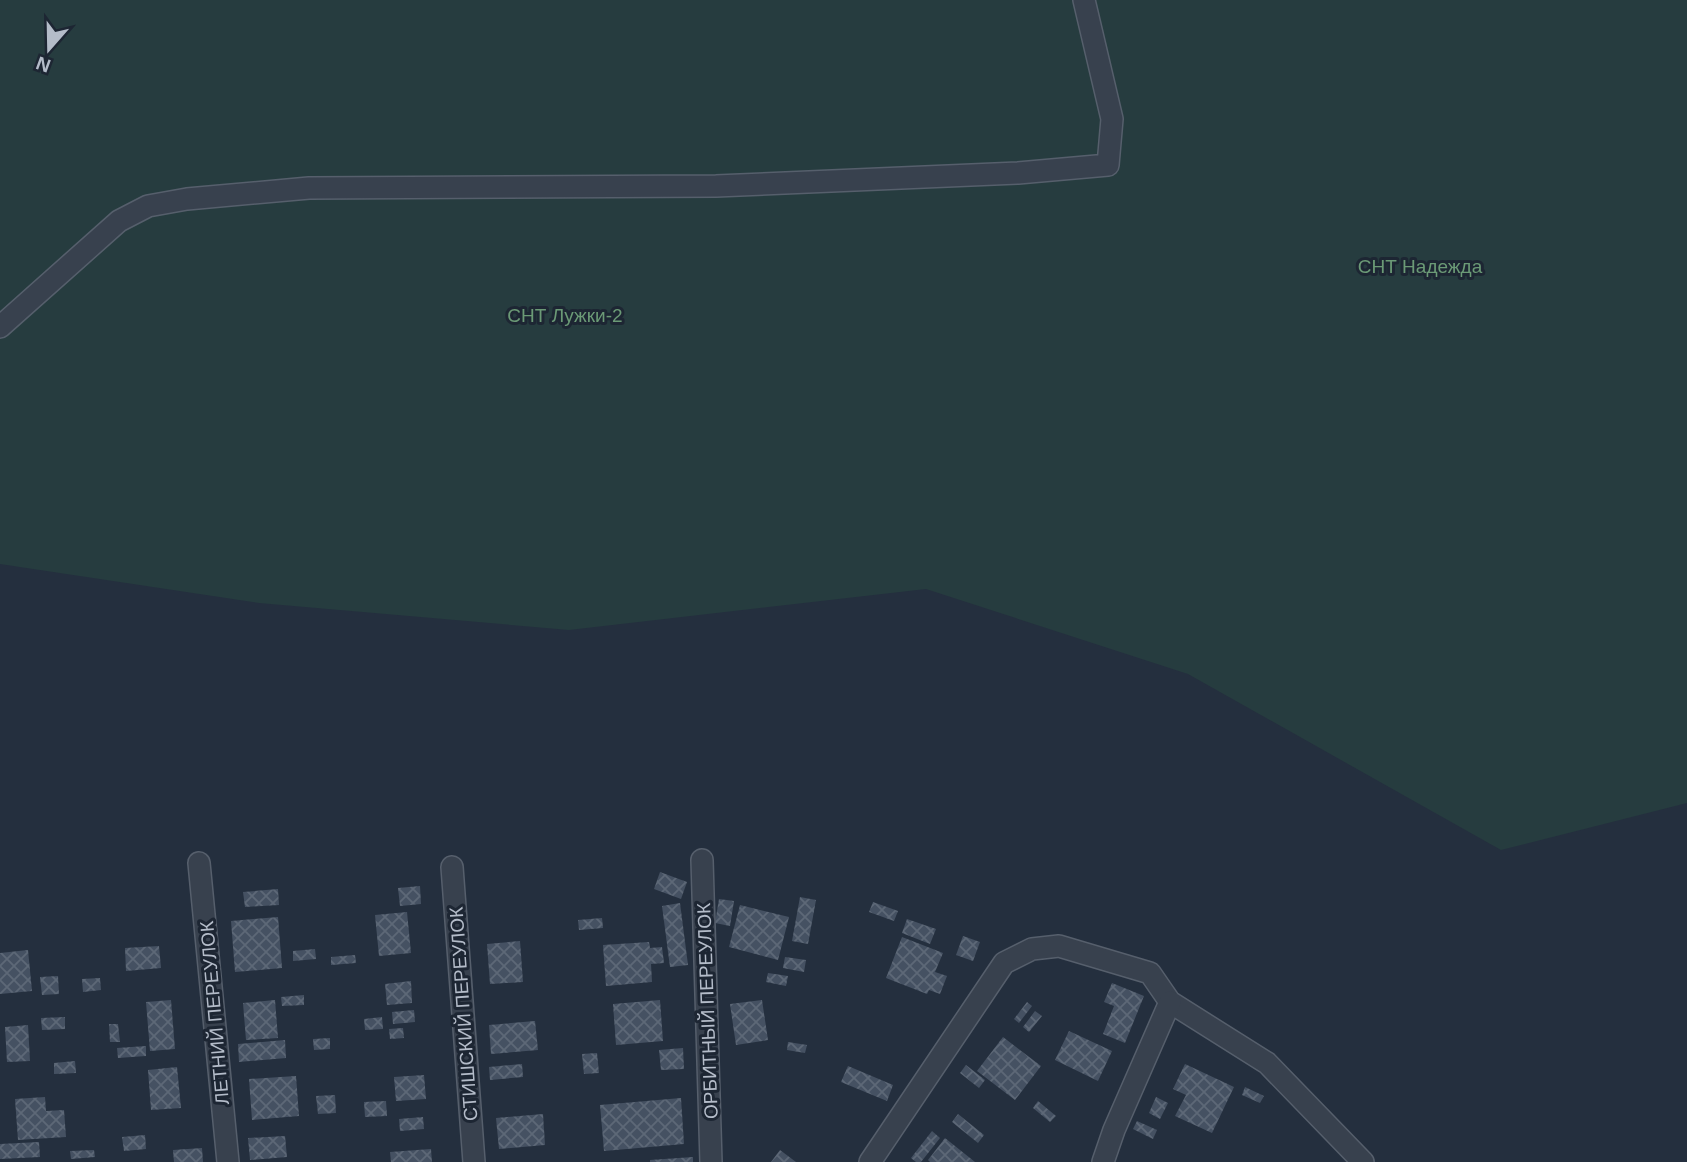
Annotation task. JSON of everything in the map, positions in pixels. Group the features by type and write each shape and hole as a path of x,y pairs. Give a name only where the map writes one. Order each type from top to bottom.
{"street":[{"path":"0,327 120,221 148,206 187,199 309,188 716,186 1018,173 1108,165 1112,119 1084,0"},
{"name":"ОРБИТНЫЙ ПЕРЕУЛОК","path":"702,860 711,1162"},
{"name":"ЛЕТНИЙ ПЕРЕУЛОК","path":"199,863 228,1162"},
{"name":"СТИШСКИЙ ПЕРЕУЛОК","path":"452,867 474,1162"},
{"path":"870,1162 1004,963 1032,949 1059,946 1150,973 1170,1002 1267,1063 1363,1162"},
{"path":"1103,1162 1114,1130 1170,1002"}],"green space":[{"name":"СНТ Лужки-2","path":"0,0 1687,0 1687,803 1501,850 1188,674 926,589 569,630 259,603 0,564"}],"building":[{"path":"660,872 687,882 681,899 654,889"},
{"path":"420,886 421,904 400,906 398,888"},
{"path":"278,889 279,905 245,907 243,892"},
{"path":"800,897 816,900 808,944 792,941"},
{"path":"719,899 734,901 730,926 715,923"},
{"path":"873,902 898,911 894,921 869,912"},
{"path":"680,903 688,965 670,967 662,906"},
{"path":"740,905 789,917 778,960 729,947"},
{"path":"407,912 411,953 379,956 375,915"},
{"path":"278,917 282,968 235,972 231,921"},
{"path":"602,918 603,928 579,930 578,920"},
{"path":"907,919 936,929 930,944 902,933"},
{"path":"963,936 980,942 973,961 956,955"},
{"path":"902,937 943,953 935,972 947,976 940,994 929,990 927,994 886,978"},
{"path":"520,941 523,982 490,984 487,944"},
{"path":"649,942 650,948 662,947 664,963 651,964 652,982 606,986 603,945"},
{"path":"159,946 161,968 126,971 125,948"},
{"path":"315,949 316,959 293,961 293,951"},
{"path":"28,950 32,991 0,994 0,953"},
{"path":"355,955 356,963 331,965 331,957"},
{"path":"785,957 806,960 804,972 783,968"},
{"path":"768,973 788,976 786,986 766,982"},
{"path":"58,976 59,994 42,995 40,977"},
{"path":"100,978 101,990 83,992 82,979"},
{"path":"411,981 412,1003 387,1005 385,984"},
{"path":"1112,983 1144,996 1125,1043 1103,1034 1114,1006 1104,1002"},
{"path":"304,995 304,1005 282,1006 281,997"},
{"path":"171,1000 175,1049 150,1051 146,1002"},
{"path":"275,1000 278,1038 246,1040 243,1003"},
{"path":"660,1000 663,1041 616,1045 613,1004"},
{"path":"762,1000 768,1040 736,1045 730,1004"},
{"path":"1027,1002 1032,1006 1019,1023 1014,1019"},
{"path":"414,1010 415,1022 393,1024 392,1012"},
{"path":"1035,1011 1042,1016 1029,1032 1023,1027"},
{"path":"65,1017 65,1029 42,1030 41,1018"},
{"path":"382,1017 383,1029 365,1030 364,1019"},
{"path":"535,1021 538,1050 491,1054 489,1025"},
{"path":"109,1024 118,1024 120,1042 110,1042"},
{"path":"28,1025 30,1061 7,1062 5,1027"},
{"path":"403,1028 404,1038 390,1039 389,1029"},
{"path":"1069,1031 1112,1051 1098,1081 1055,1060"},
{"path":"1003,1037 1041,1066 1015,1100 977,1071"},
{"path":"330,1038 330,1049 314,1050 313,1039"},
{"path":"285,1040 286,1058 239,1062 238,1044"},
{"path":"788,1042 807,1045 805,1053 787,1050"},
{"path":"146,1046 146,1056 118,1058 117,1048"},
{"path":"683,1048 684,1069 661,1070 659,1050"},
{"path":"597,1053 599,1073 584,1074 582,1054"},
{"path":"75,1061 76,1073 54,1074 54,1063"},
{"path":"522,1064 523,1077 490,1080 489,1067"},
{"path":"1185,1064 1234,1087 1212,1133 1175,1116 1186,1095 1173,1089"},
{"path":"966,1065 985,1080 979,1088 960,1073"},
{"path":"848,1066 893,1085 887,1101 841,1082"},
{"path":"177,1067 181,1108 151,1110 148,1070"},
{"path":"424,1075 426,1099 396,1101 394,1077"},
{"path":"296,1076 299,1116 252,1120 249,1079"},
{"path":"1245,1087 1264,1096 1260,1103 1242,1095"},
{"path":"335,1095 336,1113 318,1114 316,1096"},
{"path":"45,1097 46,1111 64,1110 66,1137 18,1140 15,1099"},
{"path":"1156,1097 1168,1103 1160,1119 1149,1113"},
{"path":"681,1098 684,1144 604,1151 600,1105"},
{"path":"386,1101 387,1116 365,1117 364,1102"},
{"path":"1038,1101 1056,1116 1050,1122 1033,1108"},
{"path":"543,1114 545,1145 499,1149 496,1118"},
{"path":"958,1114 984,1135 978,1143 952,1122"},
{"path":"423,1117 424,1129 400,1131 399,1119"},
{"path":"1137,1121 1157,1130 1153,1139 1133,1129"},
{"path":"932,1131 940,1138 921,1162 916,1162 911,1158"},
{"path":"145,1135 146,1149 124,1151 122,1137"},
{"path":"285,1136 287,1157 250,1160 248,1138"},
{"path":"945,1138 975,1162 930,1162 928,1160"},
{"path":"39,1142 40,1157 0,1159 0,1144"},
{"path":"202,1148 203,1162 174,1162 173,1150"},
{"path":"431,1149 432,1162 391,1162 390,1152"},
{"path":"94,1150 95,1157 71,1159 70,1151"},
{"path":"780,1150 796,1162 771,1162"},
{"path":"693,1157 693,1162 650,1162 650,1160"}],"park label":[{"name":"СНТ Надежда","path":"1420,266"}]}
